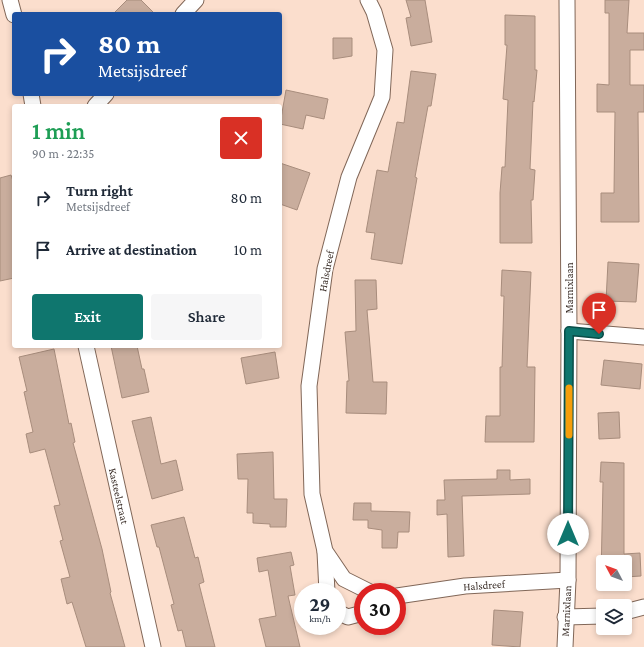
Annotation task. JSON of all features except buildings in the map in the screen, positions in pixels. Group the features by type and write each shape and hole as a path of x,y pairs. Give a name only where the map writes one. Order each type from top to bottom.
{"street":[{"path":"10,0 13,12"},
{"path":"185,12 196,0"},
{"name":"Halsdreef","path":"327,583 325,551 312,494 309,386 325,269 349,177 382,97 385,50 374,12 368,0"},
{"name":"Marnixlaan","path":"565,647 565,617 568,580 569,331 567,0"},
{"path":"97,104 104,96"},
{"path":"569,331 644,337"},
{"name":"Kasteelstraat","path":"86,348 153,647"},
{"name":"Halsdreef","path":"325,551 344,579 354,584"},
{"name":"Halsdreef","path":"406,596 464,586 568,580"},
{"path":"632,610 644,607"},
{"path":"565,617 596,616"}],"slow traffic":[{"path":"569,388 569,435"}],"route":[{"path":"568,534 569,331 599,334"}]}
